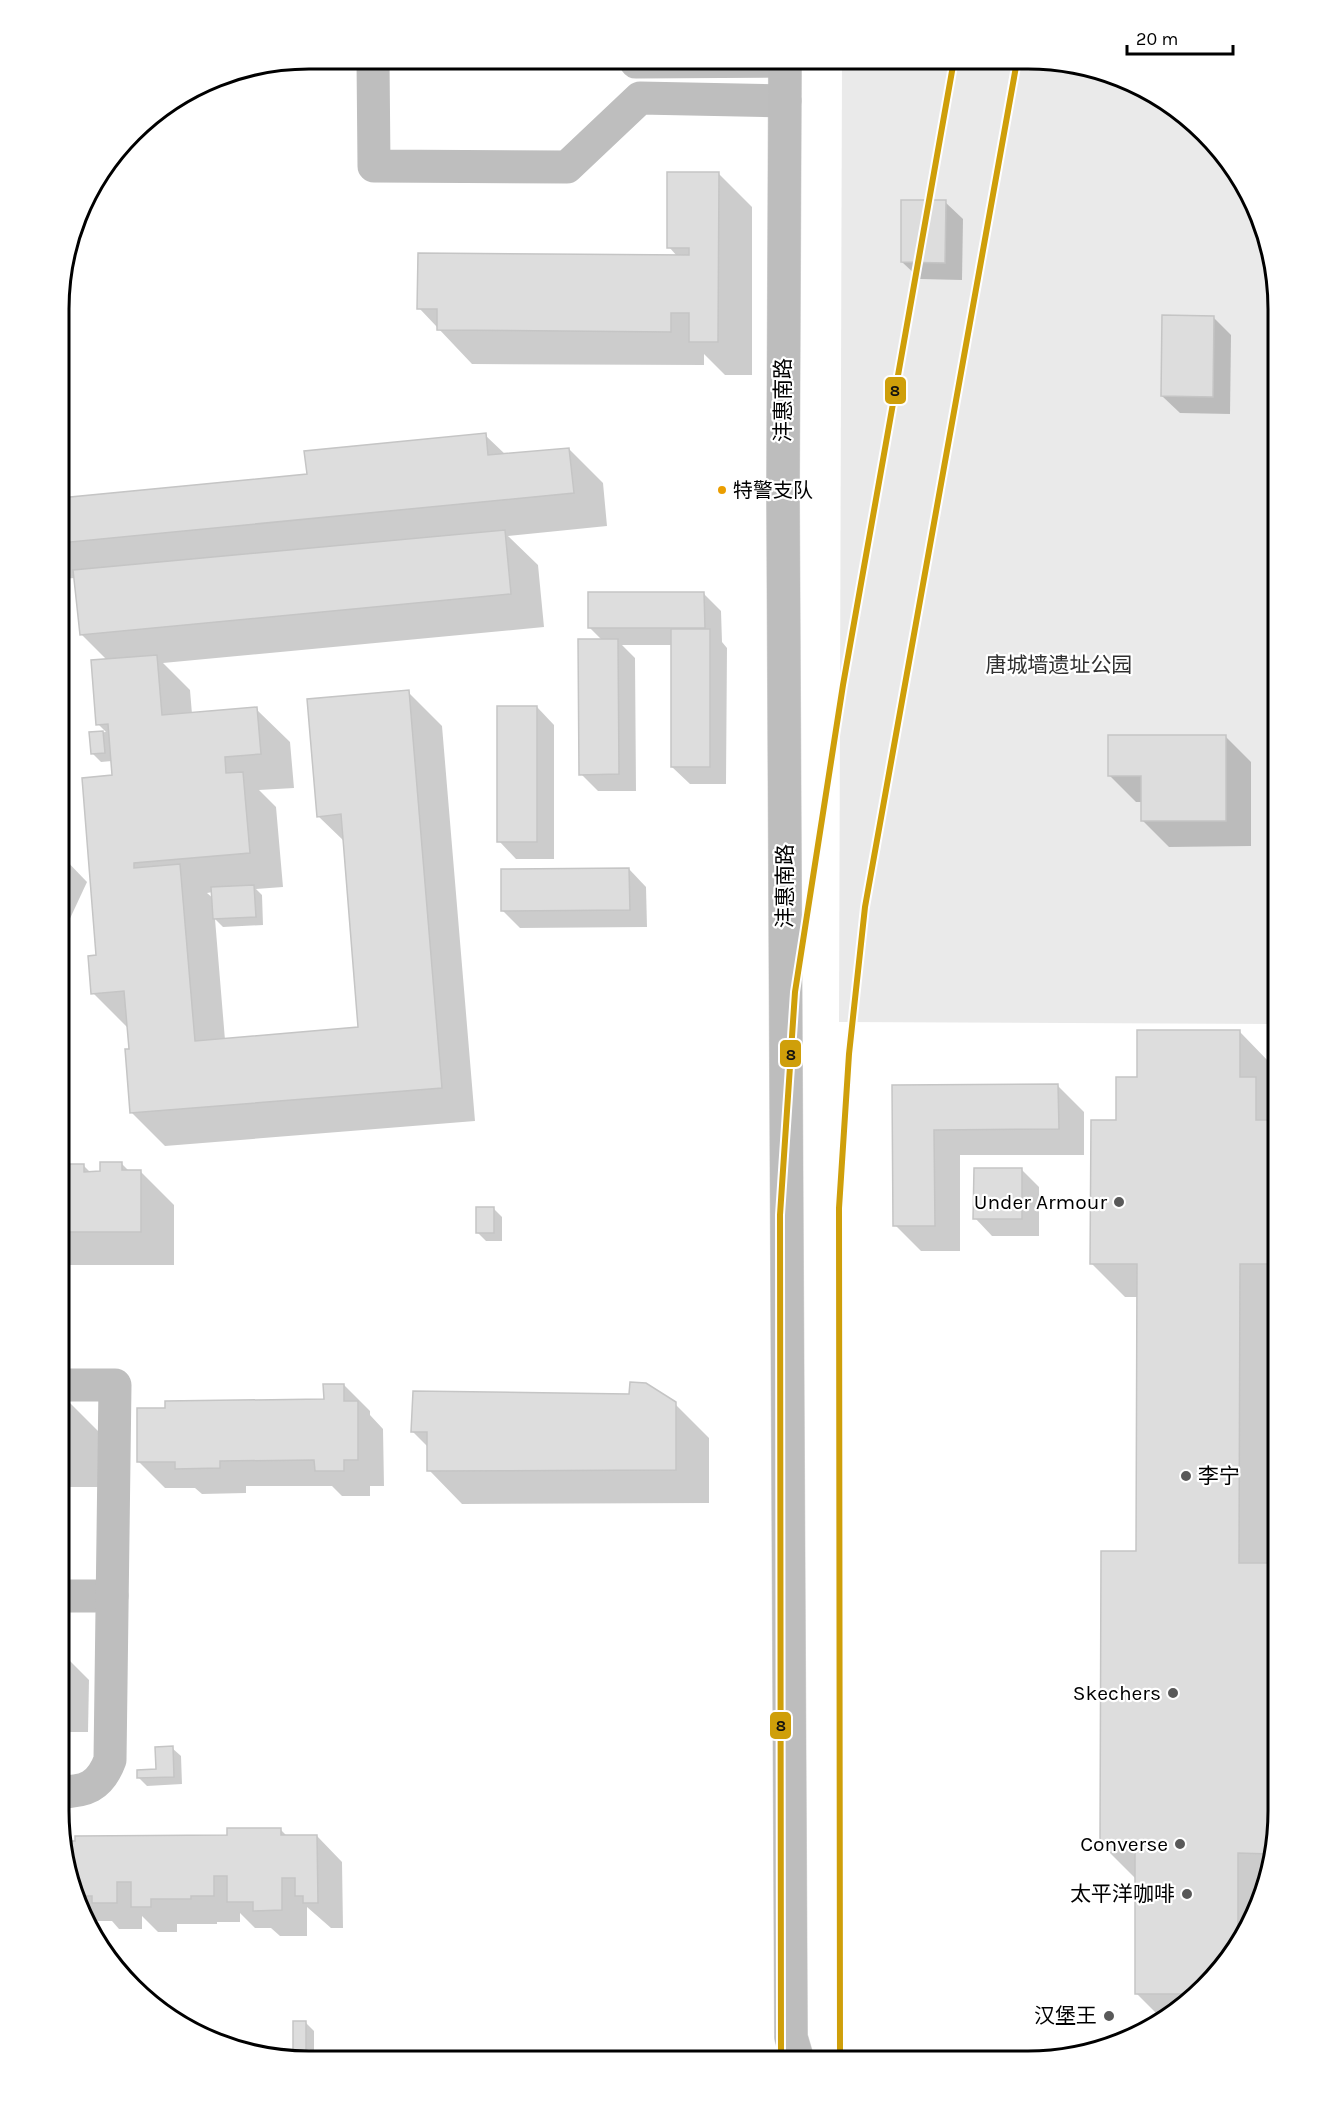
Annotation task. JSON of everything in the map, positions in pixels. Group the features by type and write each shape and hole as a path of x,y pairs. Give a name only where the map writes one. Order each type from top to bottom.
{"main road":[{"name":"沣惠南路","path":"785,69 783,493 795,2051"}],"street":[{"path":"372,69 374,166 567,167 640,98 785,101"},
{"path":"69,1385 114,1384 110,1760 105,1773 87,1789 69,1791"},
{"path":"69,1596 112,1596"}],"green space":[{"name":"唐城墙遗址公园","path":"842,69 1028,69 1060,71 1090,77 1120,87 1148,101 1198,139 1228,176 1250,217 1260,247 1266,277 1268,309 1268,1024 839,1022"}],"building":[{"path":"667,172 719,172 718,342 689,342 689,313 671,313 671,332 437,330 437,309 417,309 418,253 689,255 689,248 667,248"},
{"path":"901,200 946,200 945,263 901,262"},
{"path":"1162,315 1214,316 1213,397 1161,396"},
{"path":"486,433 488,455 569,448 574,493 69,542 69,497 307,474 304,451"},
{"path":"505,530 511,594 80,635 73,570"},
{"path":"588,592 704,592 705,628 588,628"},
{"path":"671,629 710,629 710,767 671,767"},
{"path":"578,639 618,639 619,774 579,775"},
{"path":"157,655 162,715 257,707 261,754 225,757 226,773 243,772 250,853 134,863 134,868 180,864 195,1041 358,1027 341,814 317,817 307,699 409,690 442,1088 130,1113 125,1049 129,1049 124,991 91,994 88,956 96,955 82,778 112,775 108,724 96,725 91,660"},
{"path":"497,706 537,706 537,842 497,842"},
{"path":"103,731 105,753 91,754 89,732"},
{"path":"1108,735 1226,735 1226,821 1141,821 1141,776 1108,776"},
{"path":"629,868 630,910 501,911 501,869"},
{"path":"254,885 256,917 213,919 211,887"},
{"path":"1137,1030 1240,1030 1240,1077 1256,1077 1256,1120 1268,1120 1268,1264 1240,1264 1239,1563 1268,1563 1266,1843 1264,1854 1238,1853 1238,1927 1218,1957 1198,1981 1182,1994 1135,1994 1135,1845 1100,1845 1101,1551 1136,1551 1137,1264 1090,1264 1091,1120 1116,1120 1116,1077 1137,1077"},
{"path":"1058,1084 1059,1129 934,1130 935,1226 893,1226 892,1085"},
{"path":"100,1162 122,1162 122,1170 141,1170 141,1232 69,1232 69,1164 84,1164 84,1172 100,1171"},
{"path":"974,1168 1022,1168 1022,1219 973,1219"},
{"path":"476,1207 494,1207 494,1233 476,1233"},
{"path":"630,1382 646,1383 676,1402 676,1470 427,1471 427,1432 411,1432 413,1391 629,1394"},
{"path":"323,1384 344,1384 344,1401 358,1401 358,1460 344,1460 344,1471 315,1471 314,1460 220,1461 220,1468 175,1469 175,1462 137,1462 137,1408 165,1408 165,1401 324,1399"},
{"path":"173,1746 174,1777 137,1778 137,1770 156,1769 155,1747"},
{"path":"227,1828 281,1828 281,1835 317,1835 318,1903 303,1903 303,1896 295,1896 295,1878 282,1878 282,1910 253,1911 253,1902 227,1902 227,1876 214,1876 214,1896 191,1896 191,1899 151,1899 151,1907 131,1907 131,1882 117,1882 117,1903 92,1903 92,1896 85,1896 77,1873 71,1841 75,1841 75,1836 227,1835"},
{"path":"293,2021 306,2021 306,2051 293,2050"}],"transit line":[{"name":"8","path":"781,2051 780,1215 795,992 843,685 952,69"},
{"name":"8","path":"840,2051 839,1208 849,1054 865,907 1016,69"}],"place":[{"name":"特警支队","path":"722,490"},
{"name":"Under Armour","path":"1119,1202"},
{"name":"李宁","path":"1186,1476"},
{"name":"Skechers","path":"1173,1693"},
{"name":"Converse","path":"1180,1844"},
{"name":"太平洋咖啡","path":"1187,1894"},
{"name":"汉堡王","path":"1109,2016"}]}
